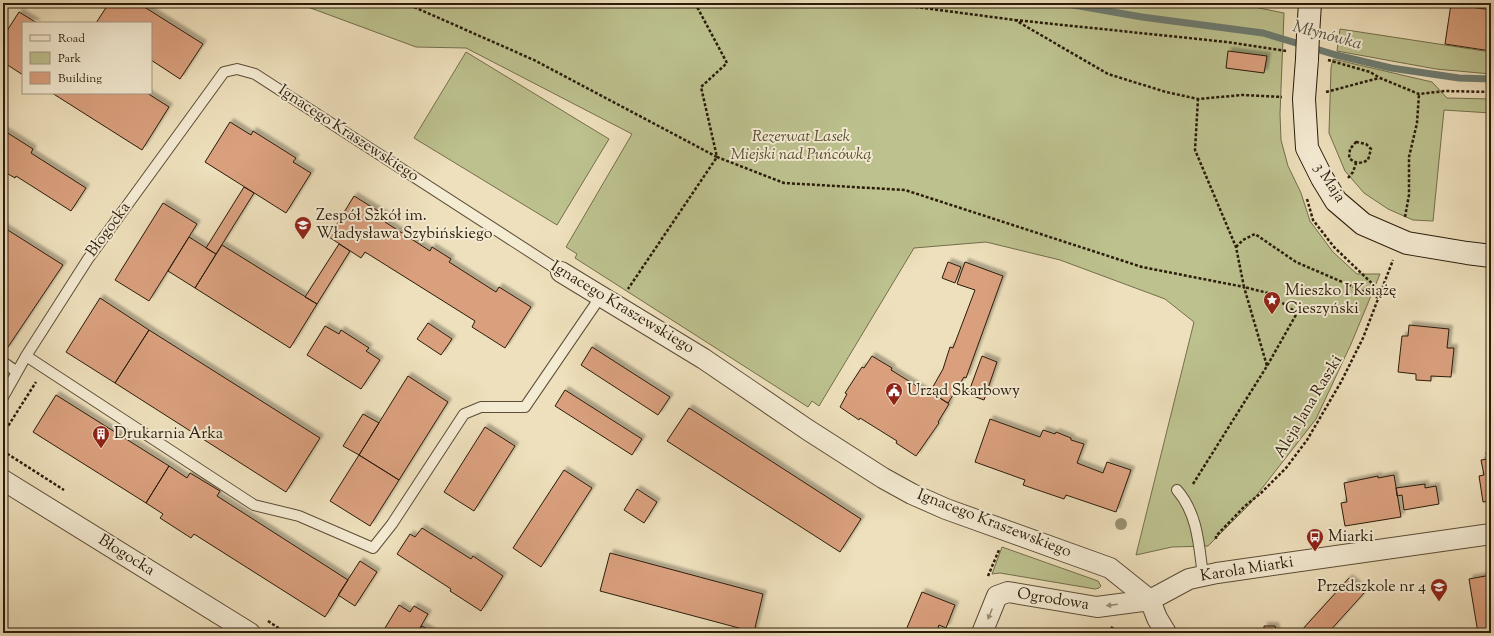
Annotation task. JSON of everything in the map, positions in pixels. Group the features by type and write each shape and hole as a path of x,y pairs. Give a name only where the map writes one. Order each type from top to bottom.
{"street":[{"name":"3 Maja","path":"1310,3 1304,99 1307,148 1322,178 1336,201 1363,224 1407,243 1491,256"},
{"name":"Ignacego Kraszewskiego","path":"561,272 704,359 808,430 883,478 912,494 946,509 1110,568 1150,600"},
{"name":"Błogocka","path":"3,480 250,633"},
{"name":"Karola Miarki","path":"1150,600 1189,578 1491,534"},
{"name":"Ogrodowa","path":"982,633 997,596 1008,592 1097,607 1150,600"},
{"path":"1150,600 1157,618 1166,633"}],"lane":[{"name":"Ignacego Kraszewskiego","path":"141,186 224,72 237,69 255,74 561,272"},
{"name":"Błogocka","path":"3,397 26,356 88,259 141,186"},
{"path":"26,356 254,505 300,516 373,548 392,524 464,414 481,407 525,407 608,301"},
{"path":"3,362 17,372"},
{"path":"1181,494 1193,514 1203,576"}],"path":[{"path":"405,3 534,60 717,157 784,183 905,190 1142,268 1244,287 1268,293 1297,313 1267,366 1181,494"},
{"path":"608,301 717,157 701,87 727,63 695,3"},
{"path":"906,3 916,7 1015,20 1227,42 1307,56 1370,72 1380,78 1419,94 1444,92 1491,92"},
{"path":"1015,20 1108,74 1166,92 1198,99 1242,95 1304,99"},
{"path":"1326,85 1326,92 1380,78"},
{"path":"1404,220 1409,195 1409,157 1417,123 1419,94"},
{"path":"1198,99 1195,150 1236,247 1244,287 1267,366"},
{"path":"1356,142 1366,144 1371,149 1368,160 1363,163 1356,163 1349,158 1350,149 1356,142"},
{"path":"1343,174 1346,180 1353,172 1356,163"},
{"path":"1306,196 1313,220 1330,241 1381,292"},
{"path":"1236,247 1243,240 1255,234 1296,262 1379,298"},
{"name":"Aleja Jana Raszki","path":"1215,543 1216,536 1245,506 1261,493 1286,468 1307,440 1342,382 1363,338 1393,260"},
{"path":"3,434 46,368"},
{"path":"990,572 1000,546"}],"green space":[{"name":"Rezerwat Lasek Miejski nad Puńcówką","path":"297,3 1234,3 1284,13 1280,114 1281,140 1288,166 1301,193 1310,221 1333,252 1357,274 1380,274 1351,344 1316,419 1249,505 1208,546 1172,547 1136,555 1194,322 1165,299 1060,260 986,242 914,248 819,406 812,401 808,407 575,258 577,254 566,247 632,134 466,48 416,47"},
{"path":"1340,29 1491,52 1491,74 1436,69 1337,51"},
{"path":"466,52 609,139 557,225 414,138"},
{"path":"1333,59 1432,82 1447,98 1491,99 1491,113 1444,110 1433,221 1413,220 1388,209 1364,193 1345,171 1329,133 1331,68"},
{"path":"1002,547 1098,581 1101,586 1095,589 1000,573 992,574"}],"building":[{"path":"109,3 138,3 203,44 180,79 152,61 152,22 97,22"},
{"path":"1451,4 1491,10 1491,51 1445,44"},
{"path":"19,12 35,22 22,22 22,74 3,62 3,37"},
{"path":"1228,51 1267,56 1264,73 1226,68"},
{"path":"54,94 149,94 169,107 142,150"},
{"path":"230,122 251,135 253,131 296,158 293,162 311,173 286,213 205,162"},
{"path":"3,130 33,149 31,153 86,188 71,211 16,176 15,178 3,171"},
{"path":"244,187 254,193 216,254 206,248"},
{"path":"354,196 388,217 385,222 430,251 432,247 451,259 449,262 496,292 499,287 531,307 505,348 472,327 475,321 365,252 361,258 329,237"},
{"path":"163,203 197,224 149,301 115,280"},
{"path":"3,227 63,265 6,350 3,348"},
{"path":"189,237 216,254 195,288 168,271"},
{"path":"339,244 350,251 317,304 305,297"},
{"path":"222,245 317,304 290,348 195,288"},
{"path":"948,262 961,267 955,283 942,278"},
{"path":"965,262 1003,276 966,378 964,377 948,403 930,392 943,369 950,347 953,348 975,290 957,284"},
{"path":"100,298 149,330 115,383 66,352"},
{"path":"428,323 452,339 441,355 417,339"},
{"path":"1409,325 1449,329 1447,348 1454,348 1451,377 1431,376 1431,381 1416,380 1416,374 1398,372 1402,336 1408,336"},
{"path":"325,326 339,334 341,330 369,348 366,351 380,360 361,389 307,355"},
{"path":"149,330 320,438 286,492 115,383"},
{"path":"592,347 670,397 658,415 581,365"},
{"name":"Urząd Skarbowy","path":"872,356 892,368 891,370 949,404 938,422 939,423 916,456 896,443 897,441 860,418 859,420 840,407 847,394 845,393 862,367 864,368"},
{"path":"982,356 997,362 984,400 968,394"},
{"path":"408,376 448,402 399,480 359,455"},
{"path":"565,390 642,439 632,455 555,406"},
{"name":"Drukarnia Arka","path":"56,395 169,466 146,503 33,432"},
{"path":"689,408 861,519 840,552 667,441"},
{"path":"363,414 379,423 359,455 343,446"},
{"path":"990,419 1040,437 1043,430 1055,434 1056,432 1071,438 1071,440 1084,444 1077,463 1103,473 1107,462 1131,470 1116,512 1066,495 1064,499 1023,485 1025,480 975,462"},
{"path":"485,427 515,446 474,511 444,492"},
{"path":"1491,451 1491,501 1483,502 1479,476 1484,475 1481,460 1487,459 1486,452"},
{"path":"359,455 399,480 370,526 330,501"},
{"path":"169,466 187,478 190,473 220,491 217,496 348,580 325,617 194,534 191,538 160,518 163,514 146,503"},
{"path":"564,470 592,488 541,567 513,548"},
{"path":"1394,475 1401,517 1345,526 1341,503 1347,502 1344,483 1378,476 1378,478"},
{"path":"1425,484 1425,488 1436,486 1439,504 1404,510 1402,495 1397,496 1396,488"},
{"path":"637,489 657,502 644,523 624,510"},
{"path":"422,528 471,559 473,556 503,576 481,611 450,591 451,589 397,554 410,534 415,537"},
{"path":"610,553 763,594 754,632 600,591"},
{"path":"360,561 377,572 355,606 338,595"},
{"path":"1491,575 1491,633 1478,633 1469,579"},
{"path":"1349,578 1365,592 1328,633 1304,633 1301,631"},
{"path":"922,592 955,605 946,628 939,625 936,633 915,633 906,630"},
{"path":"399,605 410,612 414,606 428,614 417,633 382,633"},
{"path":"422,626 434,633 417,633"},
{"path":"1264,626 1275,626 1277,633 1264,633"}],"waterway":[{"name":"Młynówka","path":"1062,3 1142,17 1263,33 1336,55 1391,68 1459,78 1491,79"}],"place":[{"name":"Zespół Szkół im. Władysława Szybińskiego","path":"303,240"},
{"name":"Mieszko I Książę Cieszyński","path":"1272,315"},
{"name":"Urząd Skarbowy","path":"894,406"},
{"name":"Drukarnia Arka","path":"101,449"},
{"name":"Miarki","path":"1315,552"},
{"name":"Przedszkole nr 4","path":"1439,602"}]}
